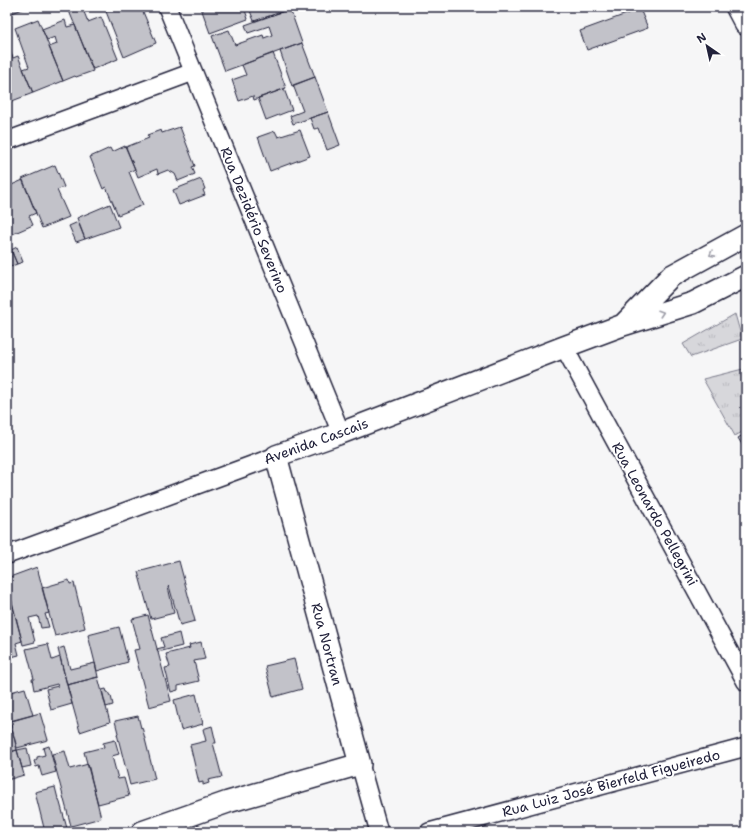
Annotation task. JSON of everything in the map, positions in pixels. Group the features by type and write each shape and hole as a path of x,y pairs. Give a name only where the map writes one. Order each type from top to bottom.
{"main road":[{"path":"737,7 746,24"}],"street":[{"name":"Rua Dezidério Severino","path":"166,7 341,433"},
{"path":"7,141 193,72"},
{"name":"Avenida Cascais","path":"624,325 671,276 746,235"},
{"name":"Avenida Cascais","path":"7,555 341,433 564,347 624,325 693,303 746,276"},
{"name":"Rua Leonardo Pellegrini","path":"564,347 746,682"},
{"name":"Rua Nortran","path":"276,456 379,832"},
{"name":"Rua Luiz José Bierfeld Figueiredo","path":"430,832 746,747"},
{"path":"142,832 228,802 360,764"}],"green space":[{"path":"735,314 742,339 691,357 683,344"},
{"path":"743,369 746,375 746,430 735,436 703,379"}],"building":[{"path":"7,7 28,7 7,15"},
{"path":"82,7 88,22 101,17 118,59 93,69 69,11"},
{"path":"110,7 141,7 156,43 124,57 105,9"},
{"path":"244,7 248,19 210,33 201,8"},
{"path":"289,7 290,9 254,21 249,8"},
{"path":"290,9 302,43 225,71 212,36 229,30 235,45 263,35 264,38 272,35 269,26 248,33 245,25"},
{"path":"640,9 648,28 587,50 580,31"},
{"path":"38,19 63,81 33,93 23,69 29,67 15,28"},
{"path":"65,20 67,27 75,25 93,71 63,81 49,47 57,44 55,37 47,40 42,29"},
{"path":"302,43 315,77 292,86 280,51"},
{"path":"7,50 8,52 10,51 13,58 18,56 33,93 7,103"},
{"path":"273,53 286,88 254,100 253,96 239,101 232,80 246,75 242,65"},
{"path":"315,77 328,112 293,124 290,116 303,111 293,85"},
{"path":"284,89 292,110 266,120 258,98"},
{"path":"328,112 340,145 327,150 319,128 314,129 310,118"},
{"path":"180,127 195,166 192,167 195,174 178,181 175,174 168,170 158,174 157,169 138,177 126,147 149,138 147,135 161,130 162,133"},
{"path":"300,130 310,156 270,171 258,137 275,131 278,137"},
{"path":"125,146 135,169 129,172 143,205 118,215 106,187 103,189 90,157 110,148 112,152"},
{"path":"55,165 64,187 57,190 69,217 42,228 22,179"},
{"path":"201,179 205,189 203,190 205,195 179,205 173,190"},
{"path":"23,180 36,213 29,216 33,225 8,236 7,187"},
{"path":"110,204 119,227 85,239 77,218"},
{"path":"78,222 85,239 76,242 69,226"},
{"path":"10,247 17,264 7,268 7,249"},
{"path":"17,247 23,262 17,264 11,250"},
{"path":"746,433 746,451 738,438"},
{"path":"179,561 195,621 180,625 169,586 174,613 151,619 138,572"},
{"path":"37,567 49,613 45,614 49,627 41,628 38,616 29,618 35,642 23,645 7,578"},
{"path":"69,580 70,584 74,583 85,628 55,636 42,588"},
{"path":"12,604 22,641 16,643 19,655 7,658 7,605"},
{"path":"148,615 171,701 149,707 134,650 140,649 132,619"},
{"path":"119,627 128,662 97,671 88,635"},
{"path":"179,633 182,646 158,652 157,649 164,647 161,638"},
{"path":"201,642 205,659 194,661 199,681 178,686 178,690 171,692 165,668 170,667 166,654 190,648 189,645"},
{"path":"48,644 52,660 60,657 72,704 51,710 46,689 58,686 57,684 34,690 32,679 34,679 26,649"},
{"path":"64,647 70,669 95,663 98,677 67,685 58,649"},
{"path":"294,659 302,689 273,697 265,666"},
{"path":"98,677 110,722 80,732 67,685"},
{"path":"25,688 33,715 12,721 7,702 7,693"},
{"path":"106,689 111,696 113,705 106,707 102,690"},
{"path":"196,694 203,724 181,730 174,700"},
{"path":"40,713 48,740 17,748 10,721"},
{"path":"138,716 155,779 130,785 115,721"},
{"path":"10,721 17,750 7,753 7,722"},
{"path":"212,726 216,743 213,743 222,777 208,780 209,783 203,785 203,782 199,783 190,745 206,741 203,729"},
{"path":"115,740 119,754 112,756 118,779 124,778 129,796 98,804 84,752 104,747 103,743"},
{"path":"49,746 56,772 42,776 39,766 36,767 34,761 37,757 45,755 43,748"},
{"path":"27,748 31,766 22,768 17,750"},
{"path":"17,750 24,775 7,780 7,753"},
{"path":"65,751 70,769 88,764 101,818 71,826 52,754"},
{"path":"55,787 68,832 45,832 35,792"}]}
